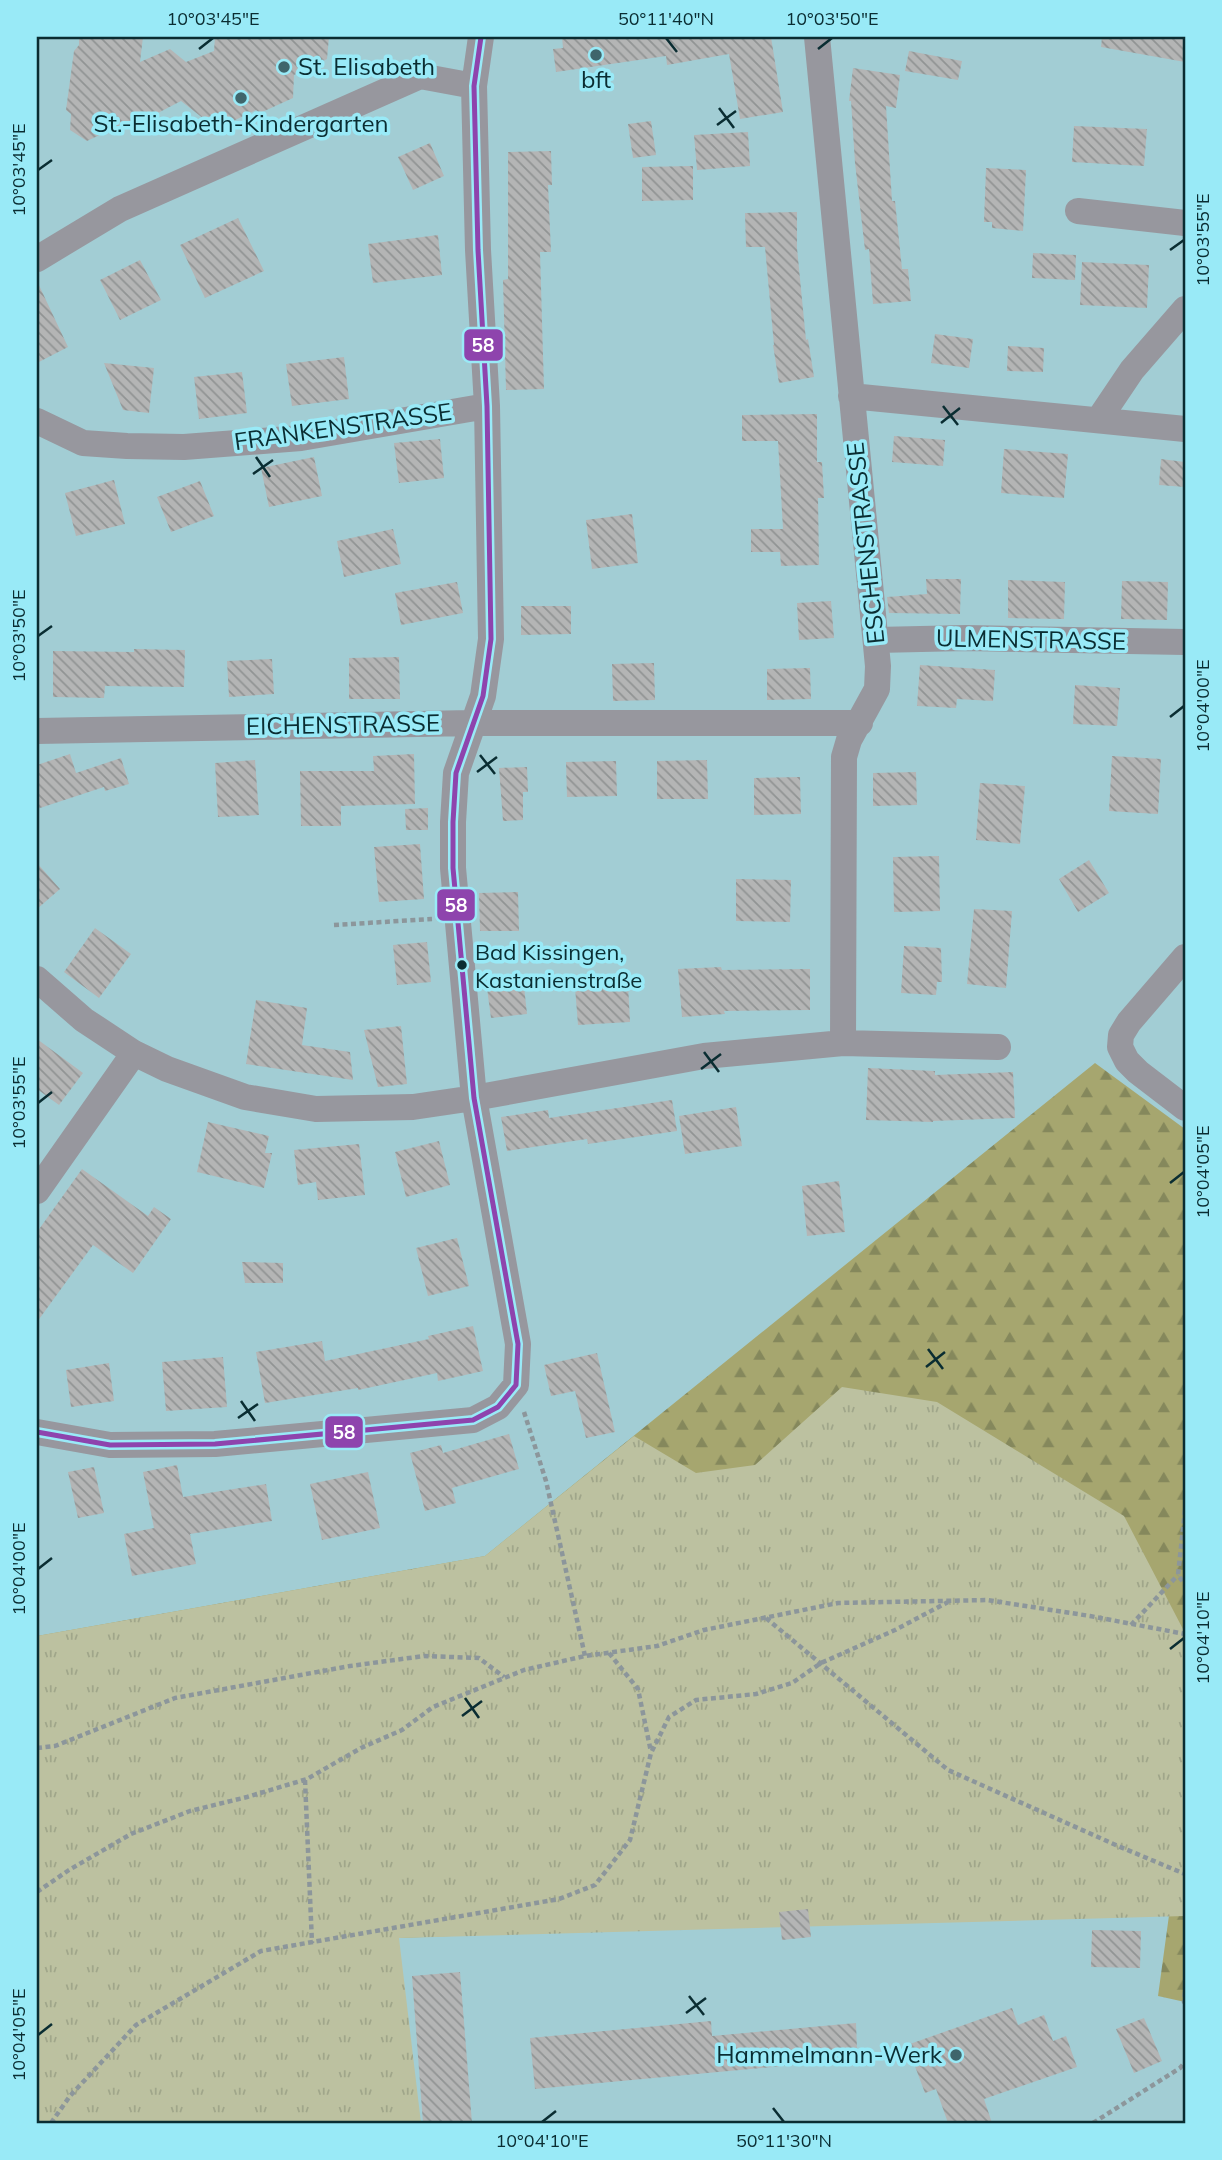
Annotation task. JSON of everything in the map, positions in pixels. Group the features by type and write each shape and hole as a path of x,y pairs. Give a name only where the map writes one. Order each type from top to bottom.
{"street":[{"path":"37,1432 110,1445 215,1444 473,1420 498,1407 516,1385 518,1344 474,1098 453,868 456,773 483,695 491,639 487,406 478,250 474,86 481,37"},
{"name":"ESCHENSTRASSE","path":"817,37 876,639 877,689 849,740 844,757 843,1043"},
{"path":"37,259 120,209 420,76 474,86"},
{"path":"1078,211 1185,223"},
{"path":"1099,419 1132,370 1185,309"},
{"path":"851,396 1185,429"},
{"name":"FRANKENSTRASSE","path":"37,421 83,443 184,447 301,438 487,406"},
{"name":"ULMENSTRASSE","path":"876,639 1185,642"},
{"name":"EICHENSTRASSE","path":"37,731 472,723 860,723"},
{"path":"1185,957 1129,1022 1121,1035 1120,1047 1127,1061 1138,1072 1185,1108"},
{"path":"37,979 84,1020 134,1054 200,1082 245,1097 316,1109 412,1107 704,1056 843,1043 998,1047"},
{"path":"37,1191 134,1054"}],"path":[{"path":"334,925 458,917"},
{"path":"516,1385 547,1481 584,1656"},
{"path":"1132,1625 1178,1575 1185,1510"},
{"path":"1178,1575 1185,1585"},
{"path":"37,1892 131,1834 190,1811 305,1780 361,1748 402,1730 433,1707 524,1671 584,1656 657,1646 704,1630 838,1603 987,1600 1185,1634"},
{"path":"51,2123 70,2096 136,2025 261,1951 559,1899 595,1885 630,1840 651,1753 669,1717 696,1700 756,1694 792,1683 821,1663 949,1602"},
{"path":"765,1618 948,1770 1185,1874"},
{"path":"609,1653 638,1689 651,1753"},
{"path":"37,1748 55,1746 175,1698 350,1666 424,1656 479,1658 505,1678"},
{"path":"305,1780 312,1942"},
{"path":"1185,1992 1185,2003"},
{"path":"1093,2123 1180,2068 1185,2062"}],"green space":[{"path":"1095,1063 1185,1129 1185,2002 1158,1996 1170,1908 399,1938 37,2123 37,1636 485,1556"},
{"path":"842,1387 937,1402 1124,1516 1185,1633 1185,1916 399,1938 421,2123 37,2123 37,1636 485,1556 634,1436 696,1473 755,1465"}],"building":[{"path":"79,37 143,37 140,62 170,49 186,62 214,51 215,37 329,37 327,59 294,75 293,98 260,113 256,110 229,123 216,114 204,119 181,101 129,128 123,124 87,141 70,130 71,114 66,110 74,51 79,45"},
{"path":"562,37 771,37 783,112 740,119 729,54 667,65 666,56 556,72 553,49 563,48"},
{"path":"1102,37 1185,37 1185,62 1101,47"},
{"path":"909,51 962,61 958,80 905,71"},
{"path":"853,68 900,75 896,108 886,106 892,201 895,201 902,269 908,269 911,301 873,304 869,249 865,250 849,101"},
{"path":"651,121 656,155 633,158 628,124"},
{"path":"1074,126 1147,129 1144,166 1072,162"},
{"path":"748,132 750,166 697,170 694,135"},
{"path":"430,143 444,176 413,190 398,157"},
{"path":"551,151 552,185 548,185 551,252 540,252 544,389 506,390 503,280 508,279 508,152"},
{"path":"693,166 693,200 642,201 642,167"},
{"path":"986,168 1026,170 1023,231 992,228 992,222 984,222"},
{"path":"797,212 797,248 806,340 808,339 814,377 779,383 765,247 746,247 745,213"},
{"path":"238,218 264,271 205,298 180,245"},
{"path":"438,235 442,275 373,283 368,244"},
{"path":"1033,253 1076,255 1075,280 1032,278"},
{"path":"140,260 161,300 120,320 100,280"},
{"path":"1082,262 1149,265 1147,308 1080,305"},
{"path":"37,281 68,347 37,363"},
{"path":"935,334 973,339 969,368 931,363"},
{"path":"1008,346 1044,348 1043,372 1007,371"},
{"path":"344,357 349,399 292,406 286,364"},
{"path":"104,363 154,368 149,413 123,410"},
{"path":"242,372 247,413 199,419 194,377"},
{"path":"817,414 817,462 822,462 824,498 818,498 819,565 781,566 780,552 751,552 751,529 783,529 778,441 742,441 742,415"},
{"path":"894,436 945,440 943,466 892,462"},
{"path":"440,439 444,478 399,483 394,443"},
{"path":"1004,449 1068,454 1064,498 1001,493"},
{"path":"314,457 322,496 269,507 261,468"},
{"path":"1161,459 1185,462 1185,487 1159,485"},
{"path":"114,480 125,524 76,536 65,493"},
{"path":"200,481 214,516 171,532 157,497"},
{"path":"632,514 638,563 592,569 586,520"},
{"path":"393,529 401,564 344,577 337,541"},
{"path":"926,579 961,579 960,614 889,613 887,597 927,594"},
{"path":"1008,580 1065,582 1064,619 1008,618"},
{"path":"1122,581 1168,582 1167,620 1121,619"},
{"path":"457,582 463,613 401,625 395,593"},
{"path":"831,601 834,638 799,640 797,603"},
{"path":"521,606 571,606 571,634 521,635"},
{"path":"134,649 185,650 184,687 105,686 104,698 53,697 53,651 134,652"},
{"path":"399,657 400,699 349,699 349,658"},
{"path":"272,659 274,694 229,697 227,661"},
{"path":"654,663 655,700 613,701 612,664"},
{"path":"920,665 995,670 993,701 957,699 956,708 917,706"},
{"path":"810,668 811,699 767,700 767,669"},
{"path":"1075,685 1120,688 1117,726 1073,724"},
{"path":"70,754 76,773 121,758 129,784 105,791 104,787 37,809 37,765"},
{"path":"414,754 415,804 341,806 341,826 301,826 300,771 374,771 373,756"},
{"path":"1112,756 1161,759 1158,814 1109,811"},
{"path":"255,760 259,815 218,817 215,763"},
{"path":"707,760 708,799 657,799 657,761"},
{"path":"616,761 617,796 567,797 566,762"},
{"path":"527,767 528,792 523,792 523,820 503,821 499,768"},
{"path":"916,772 917,805 873,806 873,773"},
{"path":"800,777 801,814 754,815 754,778"},
{"path":"980,783 1025,786 1020,844 976,840"},
{"path":"428,808 428,830 406,830 405,809"},
{"path":"420,844 424,899 379,902 374,847"},
{"path":"939,856 940,911 894,912 893,857"},
{"path":"1089,860 1109,893 1078,912 1059,879"},
{"path":"37,863 60,889 37,909"},
{"path":"736,879 791,880 790,922 736,921"},
{"path":"518,892 519,931 480,931 479,893"},
{"path":"974,909 1012,911 1006,988 967,984"},
{"path":"95,928 131,954 99,998 64,972"},
{"path":"427,942 431,982 397,985 393,945"},
{"path":"904,946 941,948 942,982 937,982 936,995 901,993"},
{"path":"721,967 722,970 810,969 810,1010 724,1011 725,1014 682,1017 678,969"},
{"path":"523,977 527,1014 491,1018 486,981"},
{"path":"628,984 630,1022 578,1025 575,987"},
{"path":"256,1000 307,1008 302,1045 350,1052 353,1080 246,1064"},
{"path":"401,1026 407,1084 378,1087 364,1030"},
{"path":"37,1039 83,1073 59,1105 37,1089"},
{"path":"868,1068 935,1071 935,1075 1013,1072 1015,1118 933,1122 866,1120"},
{"path":"672,1100 677,1131 588,1144 587,1139 507,1151 501,1117 548,1110 549,1118"},
{"path":"736,1107 742,1146 685,1154 679,1116"},
{"path":"208,1122 269,1136 265,1153 272,1153 264,1188 197,1172"},
{"path":"439,1141 450,1185 406,1197 395,1152"},
{"path":"359,1144 365,1195 318,1200 316,1182 298,1185 294,1150"},
{"path":"82,1169 148,1216 154,1207 171,1219 133,1273 93,1245 37,1322 37,1232"},
{"path":"839,1181 845,1232 807,1236 802,1186"},
{"path":"457,1238 469,1286 428,1296 416,1248"},
{"path":"242,1262 283,1263 283,1283 245,1283"},
{"path":"473,1326 483,1371 438,1381 437,1373 358,1390 265,1403 256,1352 322,1341 325,1361 429,1339 428,1336"},
{"path":"597,1353 615,1432 586,1438 575,1391 551,1396 544,1365"},
{"path":"223,1357 227,1407 166,1411 162,1362"},
{"path":"109,1363 114,1401 71,1407 66,1370"},
{"path":"509,1434 519,1469 452,1488 456,1503 425,1511 410,1453 441,1445 443,1453"},
{"path":"177,1465 183,1497 266,1484 272,1521 190,1534 196,1564 132,1576 124,1534 154,1528 143,1472"},
{"path":"94,1467 104,1513 78,1518 68,1472"},
{"path":"368,1472 380,1528 322,1540 310,1484"},
{"path":"808,1909 811,1937 782,1940 779,1912"},
{"path":"1092,1930 1141,1931 1140,1968 1091,1967"},
{"path":"460,1972 472,2123 423,2123 412,1976"},
{"path":"1012,2008 1018,2025 1044,2015 1053,2041 1066,2036 1077,2067 984,2099 992,2123 948,2123 936,2089 925,2093 907,2045"},
{"path":"1144,2018 1162,2061 1134,2073 1116,2029"},
{"path":"711,2021 712,2036 856,2023 857,2049 855,2055 848,2060 535,2089 530,2038"}],"transit line":[{"name":"58","path":"37,1432 110,1445 215,1444 473,1420 498,1407 516,1385 518,1344 474,1098 453,868 456,773 483,696 491,639 487,406 478,250 474,86 481,37"}],"place":[{"name":"bft","path":"596,55"},
{"name":"St. Elisabeth","path":"284,67"},
{"name":"St.-Elisabeth-Kindergarten","path":"241,98"},
{"name":"Bad Kissingen, Kastanienstraße","path":"462,965"},
{"name":"Hammelmann-Werk","path":"956,2055"}]}
